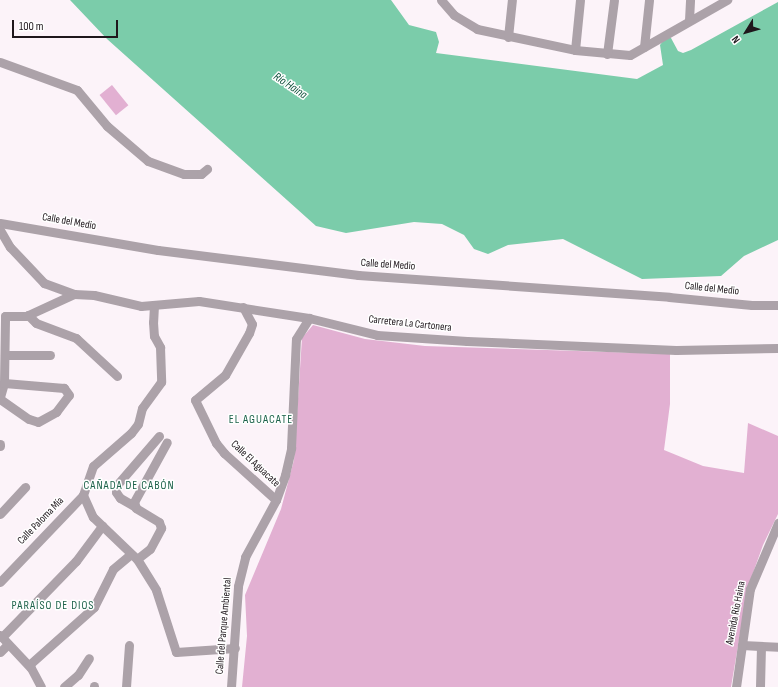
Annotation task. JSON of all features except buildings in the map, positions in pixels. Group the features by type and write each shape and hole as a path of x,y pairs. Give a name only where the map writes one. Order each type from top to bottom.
{"street":[{"path":"442,0 477,29 508,37 575,50 630,55 688,20 724,1"},
{"path":"508,37 512,0"},
{"path":"575,50 580,0"},
{"path":"608,54 614,0"},
{"path":"644,47 649,0"},
{"path":"688,20 690,0"},
{"path":"0,62 77,90 107,126 148,161 184,174 201,174 207,169"},
{"name":"Calle del Medio","path":"0,223 158,250 350,274 752,305 778,305"},
{"name":"Carretera La Cartonera","path":"0,230 10,247 44,283 74,294 94,295 141,306 199,301 243,306 309,318 378,335 467,341 676,350 778,348"},
{"path":"0,241 10,247"},
{"path":"4,383 64,388 69,395 56,412 38,422 29,419 0,398 4,383 5,317 28,315 74,294"},
{"path":"154,305 154,336 160,347 161,382 142,408 138,424 131,433 93,466 83,495 88,510 134,557 156,590 176,652 235,648"},
{"name":"Calle El Aguacate","path":"243,306 252,324 248,333 225,375 195,400 216,443 224,453 276,500"},
{"path":"28,315 34,322 76,338 117,376"},
{"name":"Calle del Parque Ambiental","path":"231,687 235,648 238,586 245,557 276,500 291,448 296,339 309,318"},
{"path":"5,355 50,355"},
{"path":"29,665 94,608 113,570 150,549 161,528 159,522 120,498 116,492 116,486 159,436"},
{"path":"134,506 167,442"},
{"path":"0,514 25,487"},
{"name":"Calle Paloma Mía","path":"0,582 83,495"},
{"name":"Avenida Río Haina","path":"736,687 750,590 778,523"},
{"path":"0,652 3,639 76,561 102,526"},
{"path":"3,639 29,665 39,678 41,687"},
{"path":"126,687 129,645"},
{"path":"742,645 778,647"},
{"path":"760,687 762,646"},
{"path":"64,687 78,675 89,658"}],"shaded area":[{"path":"112,85 128,105 116,115 100,95"},
{"path":"313,325 365,339 425,346 670,354 670,404 664,450 703,466 744,473 748,423 778,436 778,514 763,545 748,587 731,687 242,687 247,636 245,595 281,509 294,460 302,338"}],"water":[{"name":"Río Haina","path":"70,0 391,0 409,25 436,32 439,42 436,53 637,79 663,65 660,45 666,37 671,38 678,51 683,53 778,2 778,240 744,256 721,276 642,279 563,239 508,245 488,254 474,249 464,235 442,224 414,222 346,233 316,226 107,39"}],"district":[{"name":"EL AGUACATE","path":"261,420"},
{"name":"CAÑADA DE CABÓN","path":"129,486"},
{"name":"PARAÍSO DE DIOS","path":"53,606"}]}
